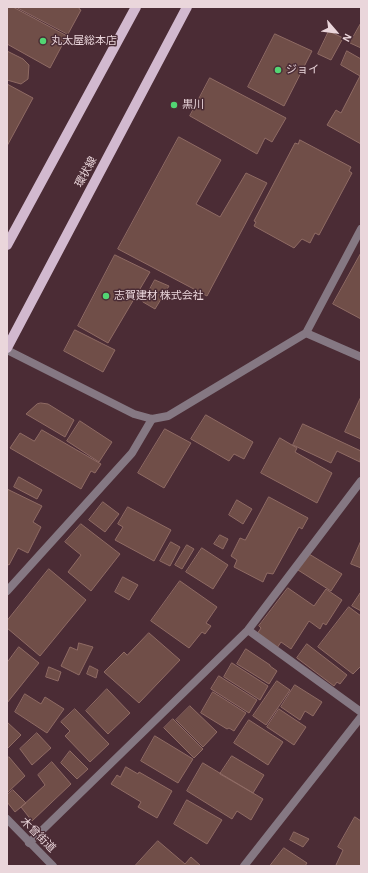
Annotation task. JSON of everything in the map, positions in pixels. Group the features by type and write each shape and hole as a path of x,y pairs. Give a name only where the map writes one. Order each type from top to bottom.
{"main road":[{"path":"7,244 136,7"},
{"name":"環状線","path":"7,349 187,7"}],"street":[{"path":"7,349 134,414 152,419 168,416 306,333 361,229"},
{"path":"306,333 361,357"},
{"path":"7,591 132,453 152,419"},
{"path":"28,843 248,630 361,481"},
{"path":"248,630 361,712"},
{"path":"244,866 361,717"},
{"name":"木曾街道","path":"7,819 28,843 53,866"}],"building":[{"path":"7,7 13,7 67,36 50,68 7,44"},
{"path":"16,7 80,7 79,9 81,10 68,34"},
{"path":"361,23 361,48 350,43"},
{"path":"329,31 343,38 331,60 318,54"},
{"path":"275,34 312,51 284,106 248,87"},
{"path":"7,51 23,59 29,65 28,79 21,84 7,80"},
{"path":"347,51 361,59 361,144 327,125 336,110 341,113 360,76 341,65"},
{"path":"210,78 286,118 272,142 265,138 257,154 190,116"},
{"path":"7,84 33,98 7,146"},
{"path":"179,137 221,160 196,204 220,217 246,173 267,183 207,296 118,249"},
{"path":"300,140 351,167 349,171 352,173 319,235 315,233 310,243 302,239 294,248 254,226 256,222 254,221 295,143 298,144"},
{"path":"361,253 361,319 333,304"},
{"path":"115,255 150,272 108,343 78,326"},
{"path":"155,280 169,286 155,309 143,302"},
{"path":"75,330 115,350 103,372 64,351"},
{"path":"361,397 361,439 345,432"},
{"path":"37,404 48,404 74,420 65,437 26,414"},
{"path":"206,415 253,442 244,459 234,454 229,461 191,439"},
{"path":"80,421 112,442 99,462 67,441"},
{"path":"303,424 361,451 360,462 337,451 331,463 293,445"},
{"path":"165,429 191,443 164,488 138,473"},
{"path":"42,430 101,464 95,473 91,471 81,489 10,448 20,433 34,441"},
{"path":"280,438 297,448 295,452 332,473 317,503 261,473"},
{"path":"19,477 42,490 37,499 14,487"},
{"path":"7,489 42,506 33,522 41,527 28,553 18,548 9,565 7,564"},
{"path":"269,497 308,518 302,529 299,527 273,574 267,573 263,582 234,567 237,560 231,556 240,538 245,540"},
{"path":"237,500 252,509 243,524 229,515"},
{"path":"103,502 119,514 105,532 89,520"},
{"path":"128,507 171,530 154,561 115,540 123,527 118,524"},
{"path":"81,524 120,554 91,591 68,572 81,555 65,542"},
{"path":"220,535 228,539 223,549 214,544"},
{"path":"361,541 361,568 351,564"},
{"path":"171,542 180,547 170,566 160,561"},
{"path":"187,545 194,549 182,569 175,565"},
{"path":"202,548 228,565 213,589 186,572"},
{"path":"309,554 342,574 331,591 298,570"},
{"path":"49,569 86,600 40,656 7,628 7,621"},
{"path":"123,577 138,585 129,600 115,592"},
{"path":"180,581 217,607 206,623 211,626 205,634 202,632 189,648 151,621"},
{"path":"288,588 314,606 326,589 342,600 326,625 323,623 320,629 309,621 291,649 281,642 277,648 257,634 261,628 259,626"},
{"path":"361,592 361,611 352,606"},
{"path":"349,607 361,616 361,666 353,674 318,647"},
{"path":"149,633 180,660 139,703 104,672 124,652 127,655"},
{"path":"79,643 93,647 79,675 61,666 70,647 77,650"},
{"path":"307,644 347,675 340,684 337,682 334,686 297,658"},
{"path":"19,647 39,663 7,703 7,663"},
{"path":"246,649 277,671 269,684 237,664"},
{"path":"232,663 268,686 260,700 224,677"},
{"path":"90,666 98,670 96,678 87,674"},
{"path":"49,667 61,672 58,681 46,677"},
{"path":"219,676 257,700 249,713 211,689"},
{"path":"277,681 290,690 266,725 253,716"},
{"path":"295,685 322,702 313,716 305,711 300,720 281,707"},
{"path":"107,689 130,713 108,734 86,711"},
{"path":"213,692 246,713 234,731 229,728 227,729 201,713"},
{"path":"25,694 41,704 45,697 64,709 47,733 15,712"},
{"path":"190,706 217,732 203,747 176,720"},
{"path":"75,709 109,744 90,762 65,736 70,731 61,722"},
{"path":"279,709 306,727 294,745 267,727"},
{"path":"173,719 203,749 194,758 164,728"},
{"path":"249,720 283,742 268,765 234,743"},
{"path":"7,722 21,735 7,749"},
{"path":"37,733 51,748 32,765 20,749"},
{"path":"155,736 193,759 178,783 141,761"},
{"path":"70,751 88,769 77,779 61,763"},
{"path":"232,756 264,775 253,793 220,774"},
{"path":"9,757 25,776 7,793 7,759"},
{"path":"52,762 71,784 32,821 21,807 45,785 38,775"},
{"path":"203,763 263,799 251,820 237,811 232,819 187,791"},
{"path":"126,767 138,774 139,772 172,791 157,818 138,807 141,802 111,784 117,775 120,777"},
{"path":"13,790 26,803 15,812 7,802 7,795"},
{"path":"187,800 222,820 207,844 174,824"},
{"path":"355,817 361,821 361,866 338,866 336,865 343,850 338,847"},
{"path":"294,832 309,839 303,847 290,840"},
{"path":"158,841 185,864 191,857 201,866 135,866"},
{"path":"284,848 307,863 305,866 270,866"}],"place":[{"name":"丸太屋総本店","path":"43,41"},
{"name":"ジョイ","path":"278,70"},
{"name":"黒川","path":"174,105"},
{"name":"志賀建材 株式会社","path":"106,296"}]}
